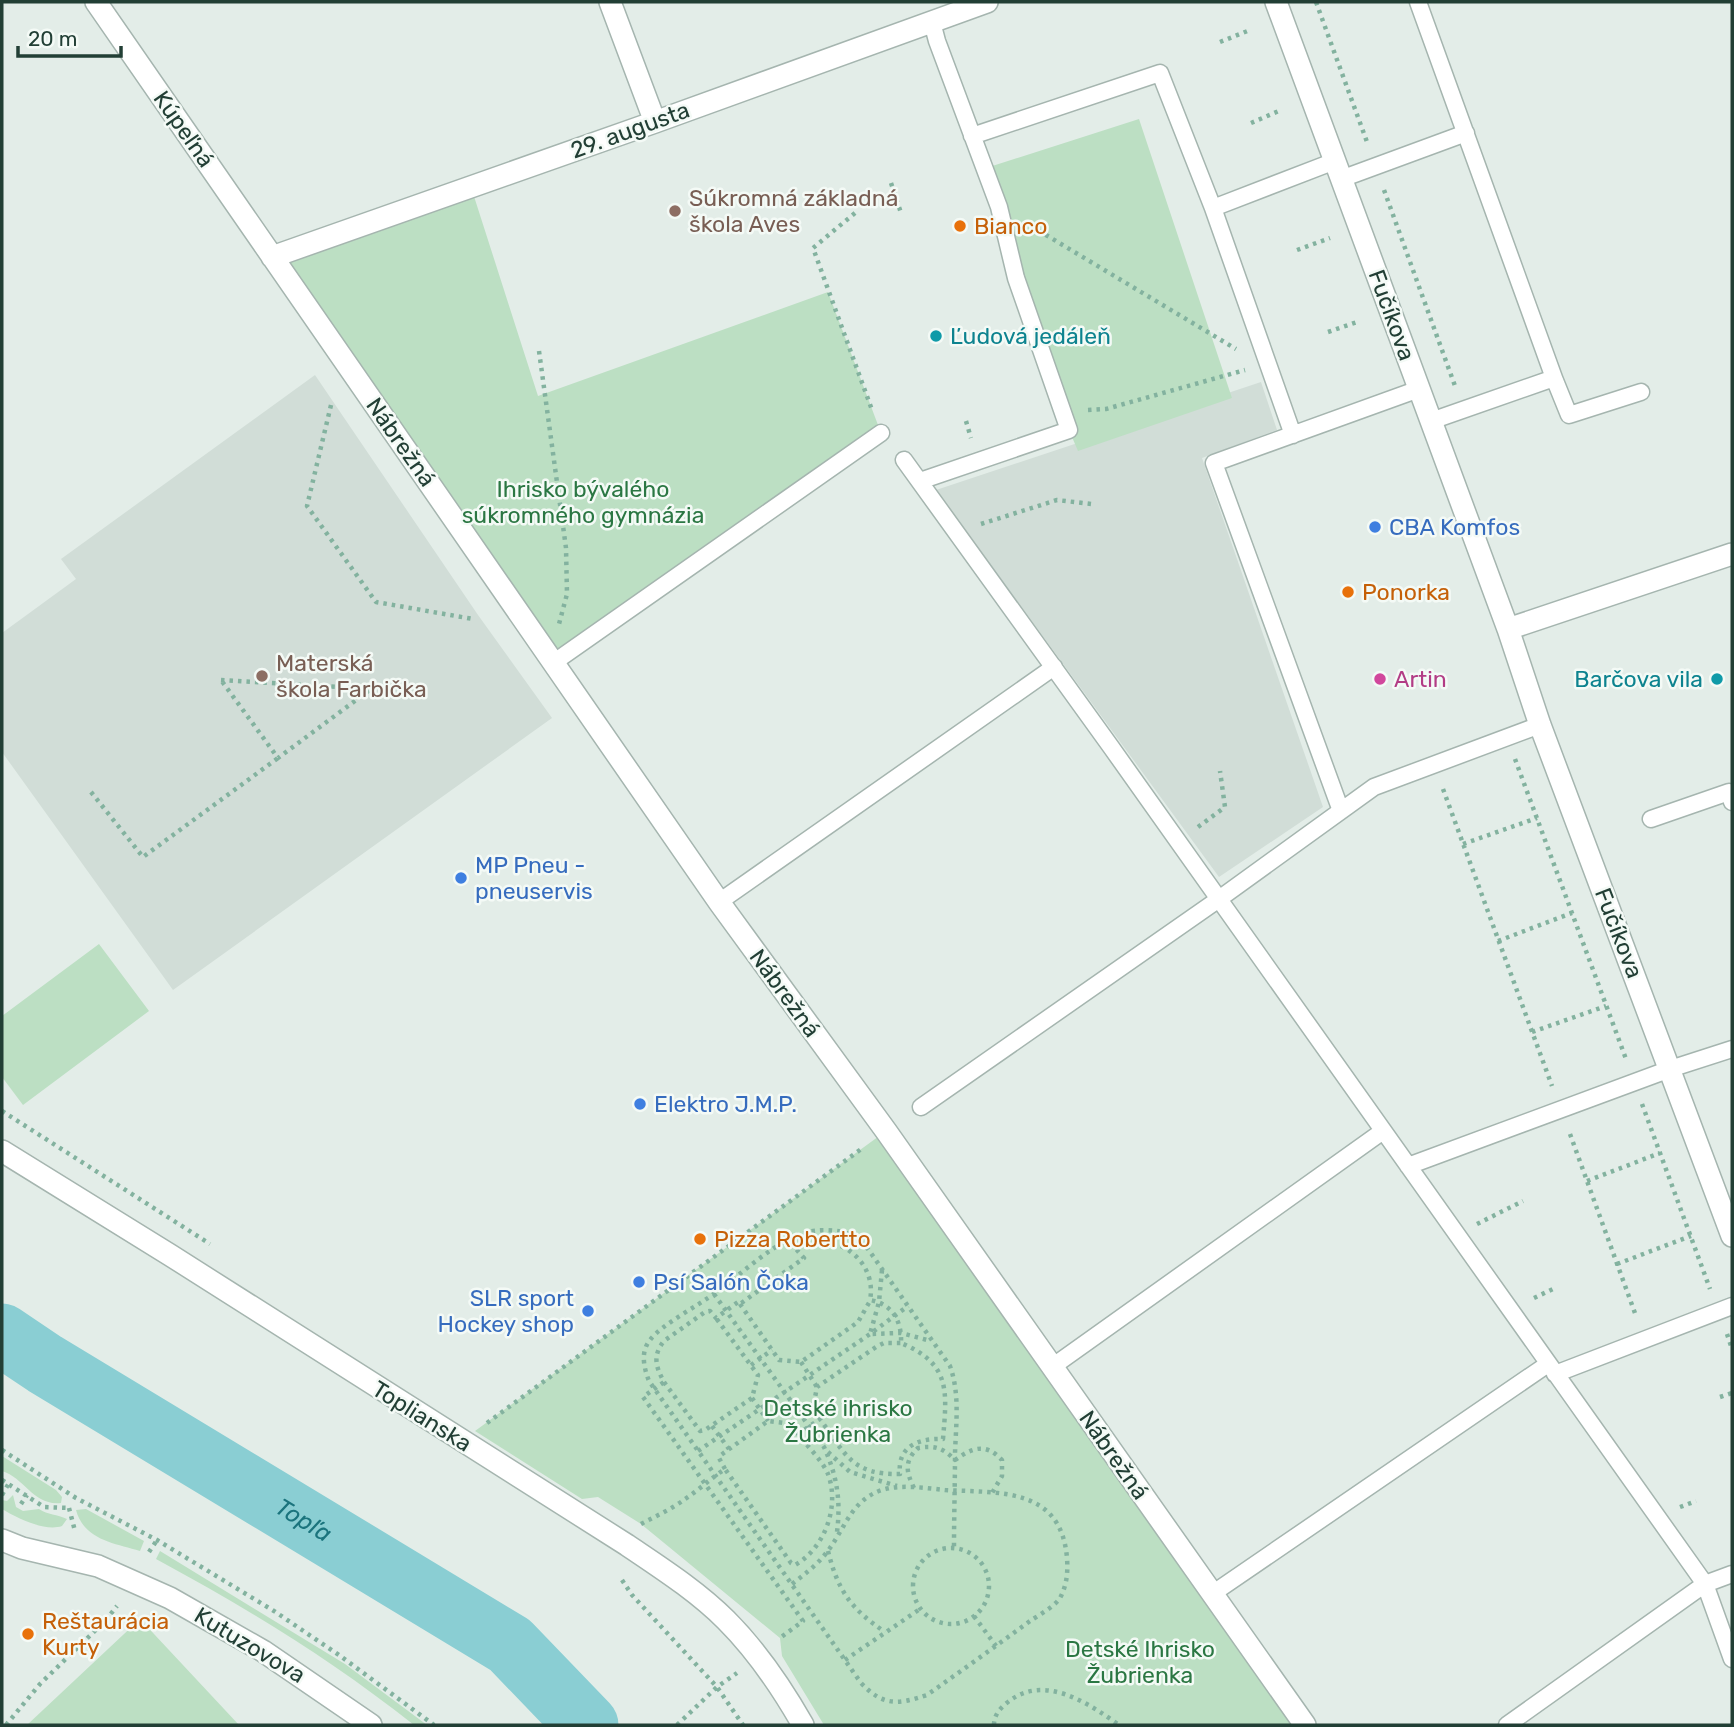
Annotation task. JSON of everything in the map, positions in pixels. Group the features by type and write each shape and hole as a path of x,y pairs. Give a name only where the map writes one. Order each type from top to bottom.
{"street":[{"name":"Kúpeľná","path":"96,2 272,257"},
{"path":"610,2 655,122"},
{"name":"29. augusta","path":"272,257 987,2"},
{"name":"Fučíkova","path":"1276,2 1508,629 1540,725 1732,1236"},
{"name":"Nábrežná","path":"272,257 719,902 886,1131 1304,1725"},
{"path":"1508,629 1732,554"},
{"name":"Toplianska","path":"2,1151 684,1584 725,1619 758,1656 803,1725"},
{"name":"Kutuzovova","path":"2,1540 22,1548 98,1566 170,1598 263,1651 371,1725"}],"lane":[{"path":"1418,2 1569,415 1640,392"},
{"path":"920,481 1069,430 1016,278 999,206 932,22"},
{"path":"972,136 1160,73 1213,208 1293,435"},
{"path":"1213,208 1338,170 1376,166 1465,133"},
{"path":"1431,421 1554,378"},
{"path":"1341,811 1214,463 1419,389"},
{"path":"553,663 881,433"},
{"path":"904,460 1705,1584 1732,1659"},
{"path":"719,902 1054,667"},
{"path":"921,1107 1374,787 1540,725"},
{"path":"1651,819 1729,792 1732,802"},
{"path":"1408,1166 1634,1082 1732,1049"},
{"path":"1052,1367 1383,1131"},
{"path":"1212,1594 1552,1369 1644,1339 1725,1308"},
{"path":"1507,1725 1705,1584 1732,1574"}],"path":[{"path":"1316,2 1464,410"},
{"path":"1220,42 1250,30"},
{"path":"1251,123 1281,110"},
{"path":"891,183 901,213"},
{"path":"999,206 1270,369"},
{"path":"855,213 813,248 881,433"},
{"path":"1297,250 1330,238"},
{"path":"1328,332 1360,321"},
{"path":"539,351 566,548 567,594 558,627"},
{"path":"1063,411 1106,409 1247,369 1270,369"},
{"path":"331,405 307,506 376,602 472,618"},
{"path":"957,532 1057,500 1091,504"},
{"path":"91,792 143,857 278,758 371,689 221,680 278,758"},
{"path":"1514,755 1691,1236 1725,1308 1732,1349"},
{"path":"1433,765 1644,1339"},
{"path":"1177,841 1226,807 1220,772"},
{"path":"1463,844 1537,818"},
{"path":"1498,941 1572,913"},
{"path":"1532,1032 1606,1006"},
{"path":"486,1423 866,1145"},
{"path":"1587,1181 1660,1153"},
{"path":"1456,1235 1523,1200"},
{"path":"792,1584 813,1568 828,1550 848,1515 863,1499 882,1490 901,1488 955,1490 1021,1495 1049,1512 1060,1527 1066,1545 1069,1575 1059,1600 927,1695 904,1702 875,1697 861,1683 654,1389 644,1368 648,1341 658,1332 787,1240 804,1232 825,1230 850,1235 867,1249 950,1366 957,1384 955,1461 955,1490 954,1547"},
{"path":"1617,1264 1691,1236"},
{"path":"716,1318 738,1301 740,1304 779,1360 801,1362 858,1322 870,1300 873,1286 861,1261 842,1246 807,1244 796,1249 804,1258 740,1304"},
{"path":"870,1334 879,1302 882,1269"},
{"path":"714,1294 824,1447 850,1472 901,1488"},
{"path":"870,1300 879,1302 890,1310 901,1327 901,1343"},
{"path":"698,1451 908,1306"},
{"path":"709,1311 716,1318 758,1375 752,1398 705,1430 697,1429 664,1382 655,1361 658,1348 664,1341 705,1312 709,1311"},
{"path":"870,1334 901,1333 933,1342"},
{"path":"801,1362 817,1387 813,1408 856,1465 871,1473 900,1474 902,1456 909,1446 919,1440 943,1439 945,1404 942,1375 927,1356 901,1343 884,1343 876,1347 817,1387"},
{"path":"751,1365 772,1350"},
{"path":"664,1382 643,1397 803,1621 780,1638"},
{"path":"1720,1398 1732,1393"},
{"path":"752,1398 768,1421"},
{"path":"799,1434 820,1419"},
{"path":"768,1421 792,1424 827,1473 832,1502 823,1537 799,1564 791,1563 719,1458 768,1421"},
{"path":"712,1426 729,1449"},
{"path":"824,1447 835,1472 839,1493 836,1537"},
{"path":"914,1488 907,1473 907,1466 909,1458 918,1448 944,1449 955,1461"},
{"path":"2,1450 76,1498 157,1539 296,1626 434,1725"},
{"path":"955,1461 969,1450 987,1450 996,1454 1002,1460 1003,1469 992,1493"},
{"path":"641,1524 684,1500 725,1469"},
{"path":"2,1480 44,1507 69,1508 76,1498"},
{"path":"2,1495 9,1483"},
{"path":"21,1504 27,1495"},
{"path":"149,1552 157,1539"},
{"path":"954,1547 967,1550 986,1568 989,1595 984,1607 974,1616 951,1624 928,1617 920,1609 912,1587 917,1566 933,1551 954,1547"},
{"path":"828,1550 834,1574 848,1601 864,1618 886,1632"},
{"path":"622,1580 632,1595 717,1687 743,1725"},
{"path":"6,1725 40,1684 105,1621 119,1603"},
{"path":"845,1660 920,1609"},
{"path":"974,1616 996,1646"},
{"path":"677,1725 717,1687 740,1671"},
{"path":"993,1725 1001,1708 1022,1693 1054,1690 1091,1706 1119,1725"}],"shaded area":[{"name":"Materská škola Farbička","path":"315,375 478,615 552,718 173,990 2,752 2,633 76,579 61,559"},
{"path":"1261,382 1277,430 1202,458 1323,807 1219,877 936,490"}],"green space":[{"path":"1139,119 1232,398 1078,451 983,169"},
{"name":"Ihrisko bývalého súkromného gymnázia","path":"471,187 538,396 828,292 881,433 553,663 272,257"},
{"path":"99,944 149,1011 23,1105 2,1077 2,1016"},
{"name":"Detské ihrisko Žubrienka","path":"886,1131 1305,1725 824,1725 782,1656 780,1638 641,1524 598,1497 582,1499 475,1431"},
{"path":"2,1456 56,1490 62,1497 61,1503 43,1500 17,1479 2,1471"},
{"path":"13,1495 16,1507 23,1511 39,1509 67,1519 62,1526 55,1527 40,1526 23,1520 2,1509 2,1500 7,1501"},
{"path":"86,1509 144,1541 140,1551 93,1534 80,1520 76,1510"},
{"path":"160,1551 345,1664 427,1725 414,1725 289,1636 156,1559"},
{"path":"140,1619 239,1725 27,1725"}],"waterway":[{"name":"Topľa","path":"2,1335 45,1364 510,1645 587,1725"}],"place":[{"name":"Súkromná základná škola Aves","path":"675,211"},
{"name":"Bianco","path":"960,226"},
{"name":"Ľudová jedáleň","path":"936,336"},
{"name":"CBA Komfos","path":"1375,527"},
{"name":"Ponorka","path":"1348,592"},
{"name":"Materská škola Farbička","path":"262,676"},
{"name":"Artin","path":"1380,679"},
{"name":"Barčova vila","path":"1717,679"},
{"name":"MP Pneu - pneuservis","path":"461,878"},
{"name":"Elektro J.M.P.","path":"640,1104"},
{"name":"Pizza Robertto","path":"700,1239"},
{"name":"Psí Salón Čoka","path":"639,1282"},
{"name":"SLR sport Hockey shop","path":"588,1311"},
{"name":"Reštaurácia Kurty","path":"28,1634"}],"park label":[{"name":"Detské Ihrisko Žubrienka","path":"1140,1662"}]}
